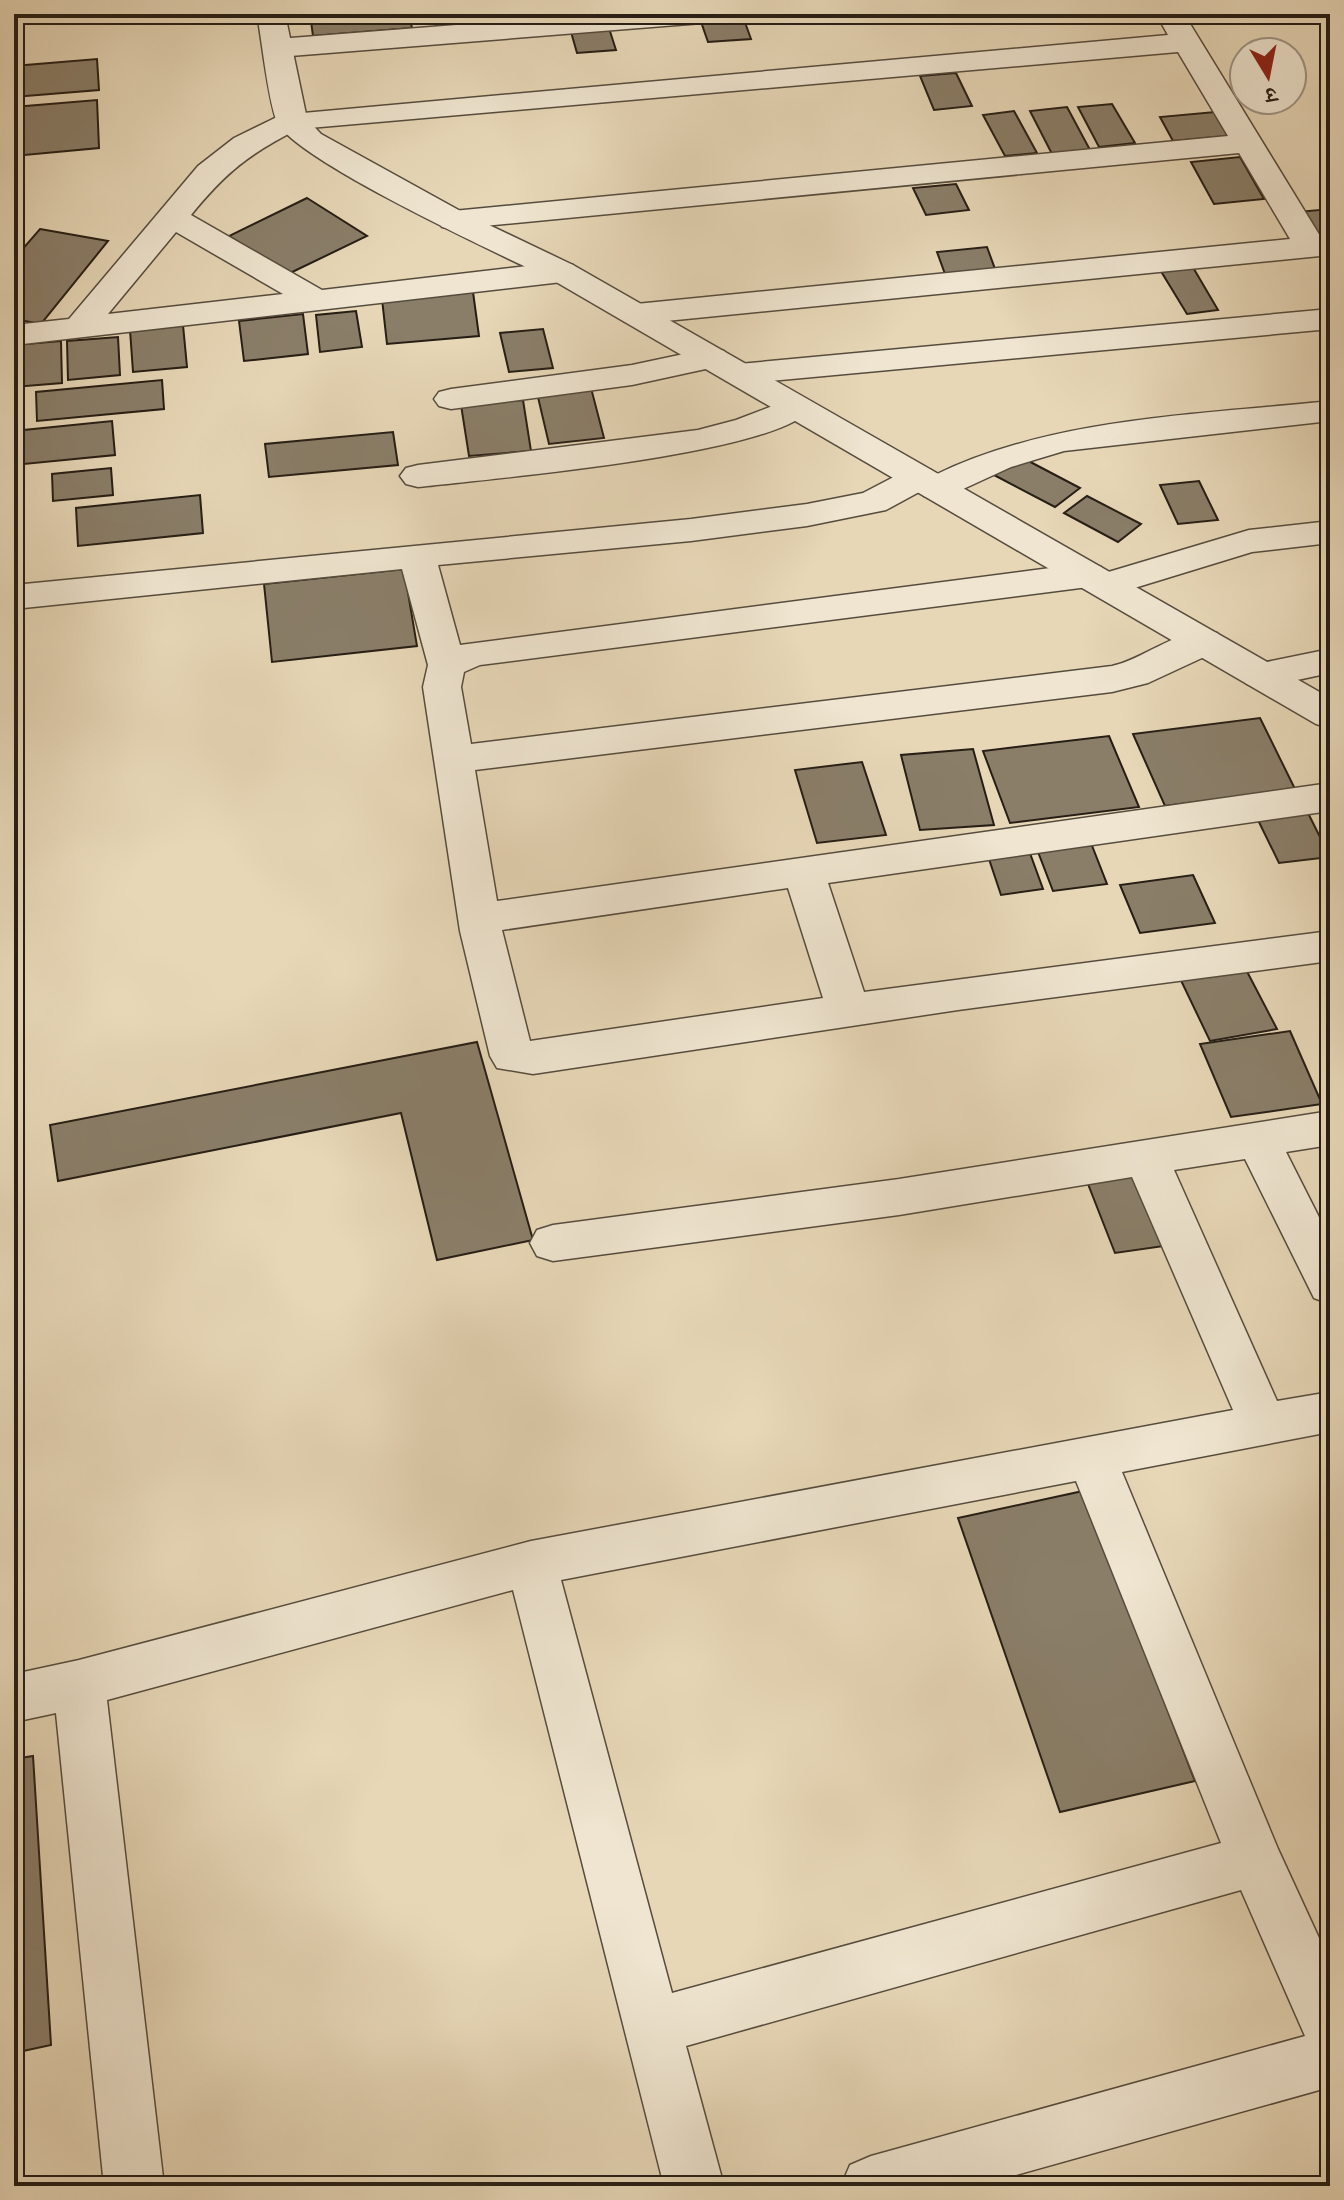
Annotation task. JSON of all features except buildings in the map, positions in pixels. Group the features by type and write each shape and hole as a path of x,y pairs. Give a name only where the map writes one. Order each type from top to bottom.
{"street":[{"path":"271,14 292,121 310,140 453,220 562,272 1330,715"},
{"path":"278,48 431,24 702,14"},
{"path":"636,314 1320,246 1249,143 1169,14"},
{"path":"79,328 209,173 245,144 292,121 1188,42"},
{"path":"453,220 1249,143"},
{"path":"172,217 316,300"},
{"path":"14,335 562,272"},
{"path":"451,399 726,366 1330,319"},
{"path":"418,476 629,450 737,433 764,424 796,407"},
{"path":"14,597 691,530 807,515 873,502 999,457 1064,441 1330,411"},
{"path":"447,665 480,653 1096,580 1249,541 1330,532"},
{"path":"417,556 447,665 442,687 479,918 512,1056 519,1058 848,1010 1330,946"},
{"path":"453,759 1112,679 1135,674 1204,642"},
{"path":"1260,675 1330,661"},
{"path":"479,918 1330,797"},
{"path":"804,873 848,1010"},
{"path":"553,1243 899,1197 1330,1128"},
{"path":"1258,1140 1330,1285"},
{"path":"1146,1158 1263,1424"},
{"path":"14,1698 79,1684 531,1563 1330,1412"},
{"path":"1090,1455 1255,1860 1330,2026"},
{"path":"531,1563 694,2186"},
{"path":"79,1684 134,2186"},
{"path":"653,2027 1255,1860"},
{"path":"871,2186 1330,2058"}]}
